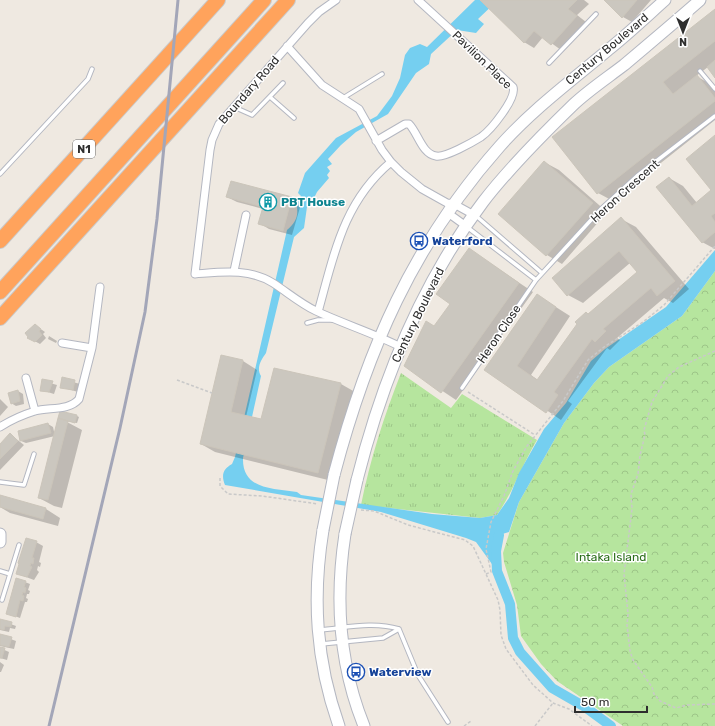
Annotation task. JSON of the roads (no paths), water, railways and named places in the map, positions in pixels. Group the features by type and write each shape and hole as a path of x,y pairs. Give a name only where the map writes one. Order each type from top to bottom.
{"highway":[{"name":"N1","path":"0,242 218,0"},
{"path":"0,292 264,0"},
{"path":"0,318 288,0"},
{"path":"185,113 293,0"}],"main road":[{"name":"Century Boulevard","path":"339,726 326,680 319,645 317,565 334,475 361,383 379,336 414,267 450,207 500,146 541,105 665,0"},
{"name":"Century Boulevard","path":"364,726 354,701 346,673 341,628 339,567 344,534 370,430 401,347 433,278 466,226 484,201 534,144 576,103 700,0"},
{"path":"0,534 0,542"}],"street":[{"name":"Boundary Road","path":"234,271 195,274 212,140 219,124 287,46 319,12 336,0"},
{"name":"Pavilion Place","path":"376,141 405,124 409,124 428,152 436,157 441,156 481,136 491,128 513,96 513,87 418,0"},
{"path":"287,46 322,85 359,109 376,141 391,162 422,189 450,207 474,214"},
{"path":"318,312 342,228 368,183 391,162"},
{"path":"450,207 466,226"},
{"path":"246,216 234,271 258,276 272,283 318,312 379,336 401,347"},
{"path":"0,427 15,418 35,411 69,407 75,404 82,395 92,348 100,287"},
{"path":"62,343 92,348"},
{"path":"26,378 35,411"}],"lane":[{"path":"549,63 596,14"},
{"path":"0,174 88,79 92,69"},
{"path":"700,71 715,89"},
{"path":"343,98 382,74"},
{"path":"234,107 252,115 283,83"},
{"path":"270,97 294,118"},
{"name":"Heron Crescent","path":"536,280 602,208 637,176 715,116"},
{"path":"474,214 542,273"},
{"path":"466,226 536,280"},
{"name":"Heron Close","path":"462,388 536,280"},
{"path":"307,323 318,320 343,322"},
{"path":"0,482 24,485 34,454"},
{"path":"2,600 19,546"},
{"path":"0,572 10,574"},
{"path":"318,630 376,625 387,625 399,629 418,675 448,722"},
{"path":"319,645 383,638 399,629"}],"water":[{"path":"475,0 498,0 478,19 484,24 476,33 457,30 431,54 429,64 416,73 388,114 356,132 328,159 332,164 327,167 330,171 327,175 329,178 307,207 304,228 294,237 266,353 259,367 261,376 243,458 244,468 253,482 269,488 297,492 301,495 432,514 480,518 497,515 509,498 519,473 544,429 566,403 591,361 605,349 666,307 715,250 715,271 682,316 609,367 594,383 564,423 519,502 509,532 499,535 496,551 497,571 476,542 466,538 381,512 225,485 223,478 225,470 232,464 235,457 287,230 296,218 296,202 301,196 298,193 305,173 336,138 377,116 392,96 400,78 405,55 410,48 420,44 427,47"}],"waterway":[{"path":"499,535 496,551 497,571 510,604 513,638 520,652 552,688 585,707 611,726"}],"railway":[{"path":"49,726 120,428 145,312 157,219 178,0"}],"place":[{"name":"PBT House","path":"268,202"},
{"name":"Waterford","path":"419,241"},
{"name":"Waterview","path":"356,672"}],"park label":[{"name":"Intaka Island","path":"611,557"}]}
